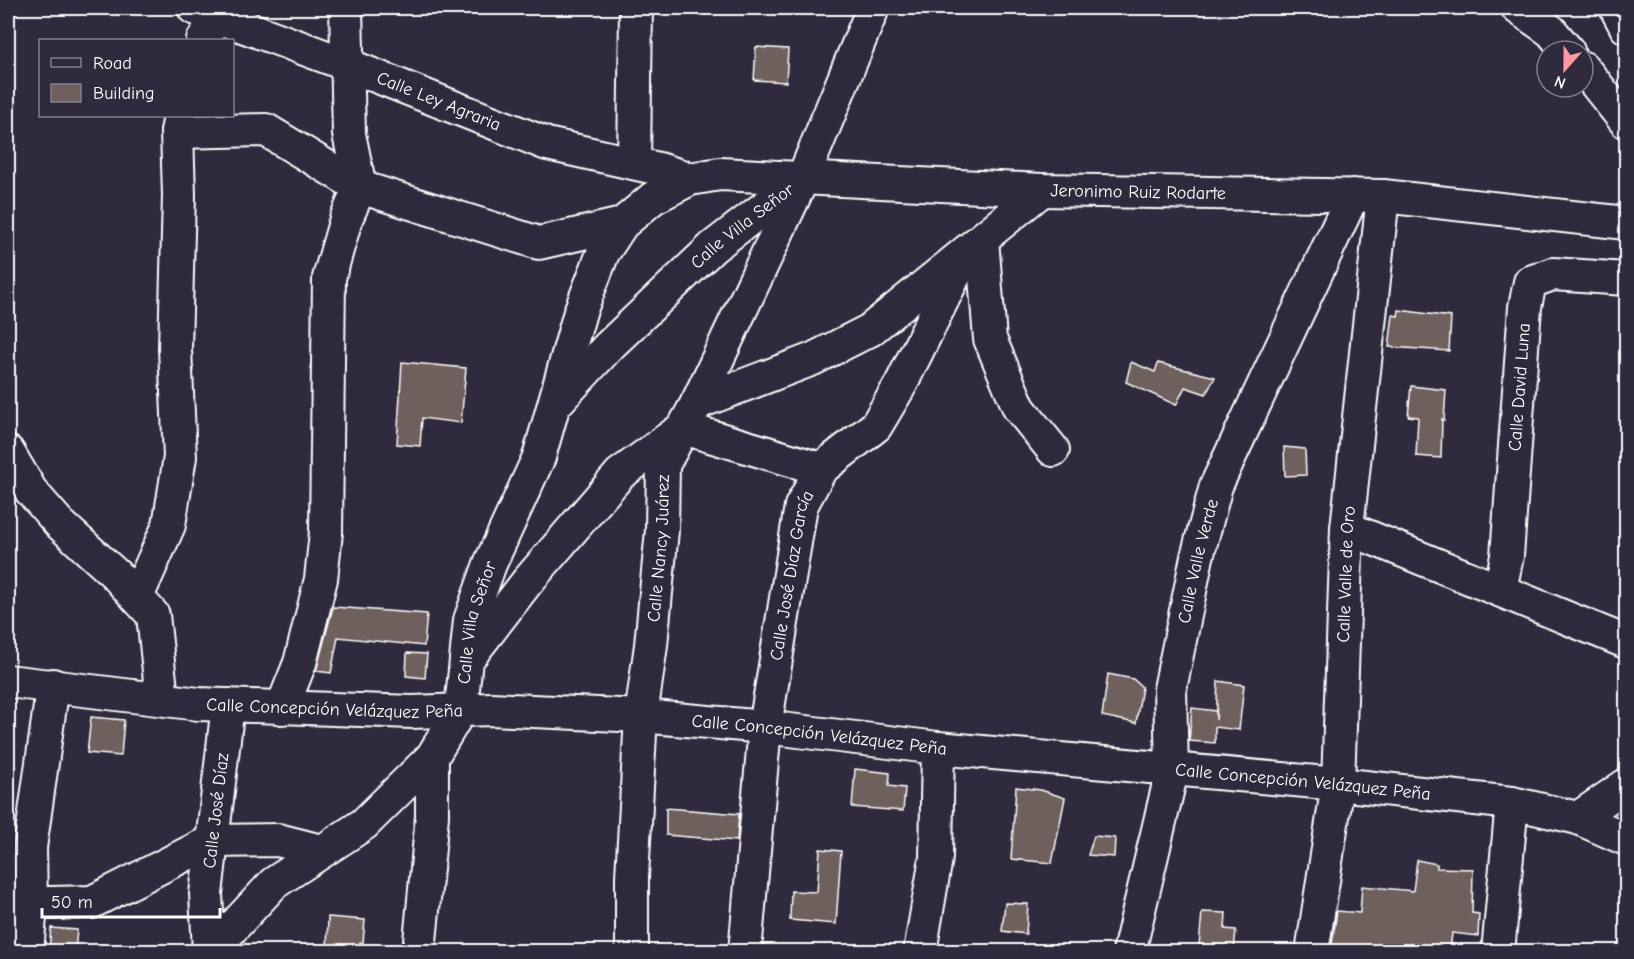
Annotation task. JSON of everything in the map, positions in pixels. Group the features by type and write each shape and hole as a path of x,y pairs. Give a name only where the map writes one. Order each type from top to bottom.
{"street":[{"path":"205,21 250,8"},
{"path":"282,708 300,663 321,579 326,532 329,278 345,219 360,187 349,134 346,8"},
{"path":"634,163 636,8"},
{"name":"Calle Villa Señor","path":"554,406 609,346 713,247 803,178 873,8"},
{"path":"1518,8 1551,30 1558,39"},
{"path":"1617,8 1626,27"},
{"name":"Calle Ley Agraria","path":"205,21 348,64 547,144 634,163 690,179"},
{"path":"1595,83 1626,122"},
{"path":"137,597 169,525 180,457 175,350 179,195 178,124 266,130 360,187 539,243 574,237 622,224"},
{"name":"Jeronimo Ruiz Rodarte","path":"653,198 690,179 720,174 1042,190 1368,196 1626,223"},
{"name":"Calle Nancy Juárez","path":"632,951 632,877 640,716 651,645 662,530 663,465 690,416 803,178"},
{"path":"465,663 527,582 620,474 690,416 870,330 1042,190"},
{"name":"Calle Valle de Oro","path":"1312,951 1338,784 1347,528 1368,196"},
{"name":"Calle Valle Verde","path":"1129,951 1172,771 1170,689 1197,557 1216,486 1368,196"},
{"name":"Calle Villa Señor","path":"210,951 274,883 321,850 364,824 432,757 461,709 470,620 490,564 539,457 580,312 603,253 622,224 653,198"},
{"path":"974,245 990,339 1018,408 1053,450"},
{"name":"Calle José Díaz García","path":"745,951 765,727 801,506 821,469 876,426 901,384 974,245"},
{"name":"Calle David Luna","path":"1500,590 1507,556 1525,307 1530,282 1553,274 1626,279"},
{"path":"690,416 821,469"},
{"path":"8,452 31,491 59,523 153,615 162,699"},
{"path":"1347,528 1626,642"},
{"name":"Calle Concepción Velázquez Peña","path":"8,681 228,705 412,712 461,709 640,716 765,727 938,748 1172,771 1338,784 1512,803 1578,818 1626,839"},
{"path":"27,951 19,904 30,848 53,685"},
{"name":"Calle José Díaz","path":"210,951 206,894 228,705"},
{"path":"920,951 936,858 938,748"},
{"path":"419,951 432,816 432,757"},
{"path":"1578,818 1626,785"},
{"path":"1498,951 1512,803"},
{"path":"19,904 92,903 212,841 278,840 321,850"}],"building":[{"path":"756,47 788,49 786,82 754,80"},
{"path":"1399,310 1451,317 1449,351 1389,347 1393,315 1398,316"},
{"path":"402,362 466,368 461,423 422,418 420,446 397,444"},
{"path":"1131,362 1155,372 1158,363 1215,377 1206,394 1185,387 1176,405 1126,382"},
{"path":"1411,386 1446,390 1444,420 1442,419 1441,458 1416,456 1418,417 1408,416"},
{"path":"1284,447 1305,449 1306,475 1285,476"},
{"path":"333,607 427,614 424,646 338,637 331,673 316,671"},
{"path":"407,653 427,654 425,678 406,676"},
{"path":"1108,674 1133,679 1142,687 1136,723 1102,716"},
{"path":"1218,681 1244,685 1239,730 1215,727 1215,743 1189,741 1192,708 1216,711 1216,720"},
{"path":"91,717 124,720 121,756 87,753"},
{"path":"855,769 890,773 889,786 905,788 903,811 852,807"},
{"path":"1016,787 1041,790 1065,798 1052,863 1011,859"},
{"path":"666,808 739,814 737,841 666,835"},
{"path":"1094,836 1115,838 1114,857 1088,855"},
{"path":"820,849 841,851 836,924 790,920 791,891 817,892"},
{"path":"1417,860 1437,864 1437,868 1473,869 1472,913 1479,914 1478,936 1452,933 1450,951 1331,951 1337,911 1360,913 1362,886 1413,891"},
{"path":"1005,903 1028,904 1026,934 1002,931"},
{"path":"1202,912 1226,913 1225,929 1236,930 1234,950 1199,946"},
{"path":"328,917 365,920 363,943 360,943 359,951 327,951"},
{"path":"51,928 77,930 75,951 49,951"}]}
